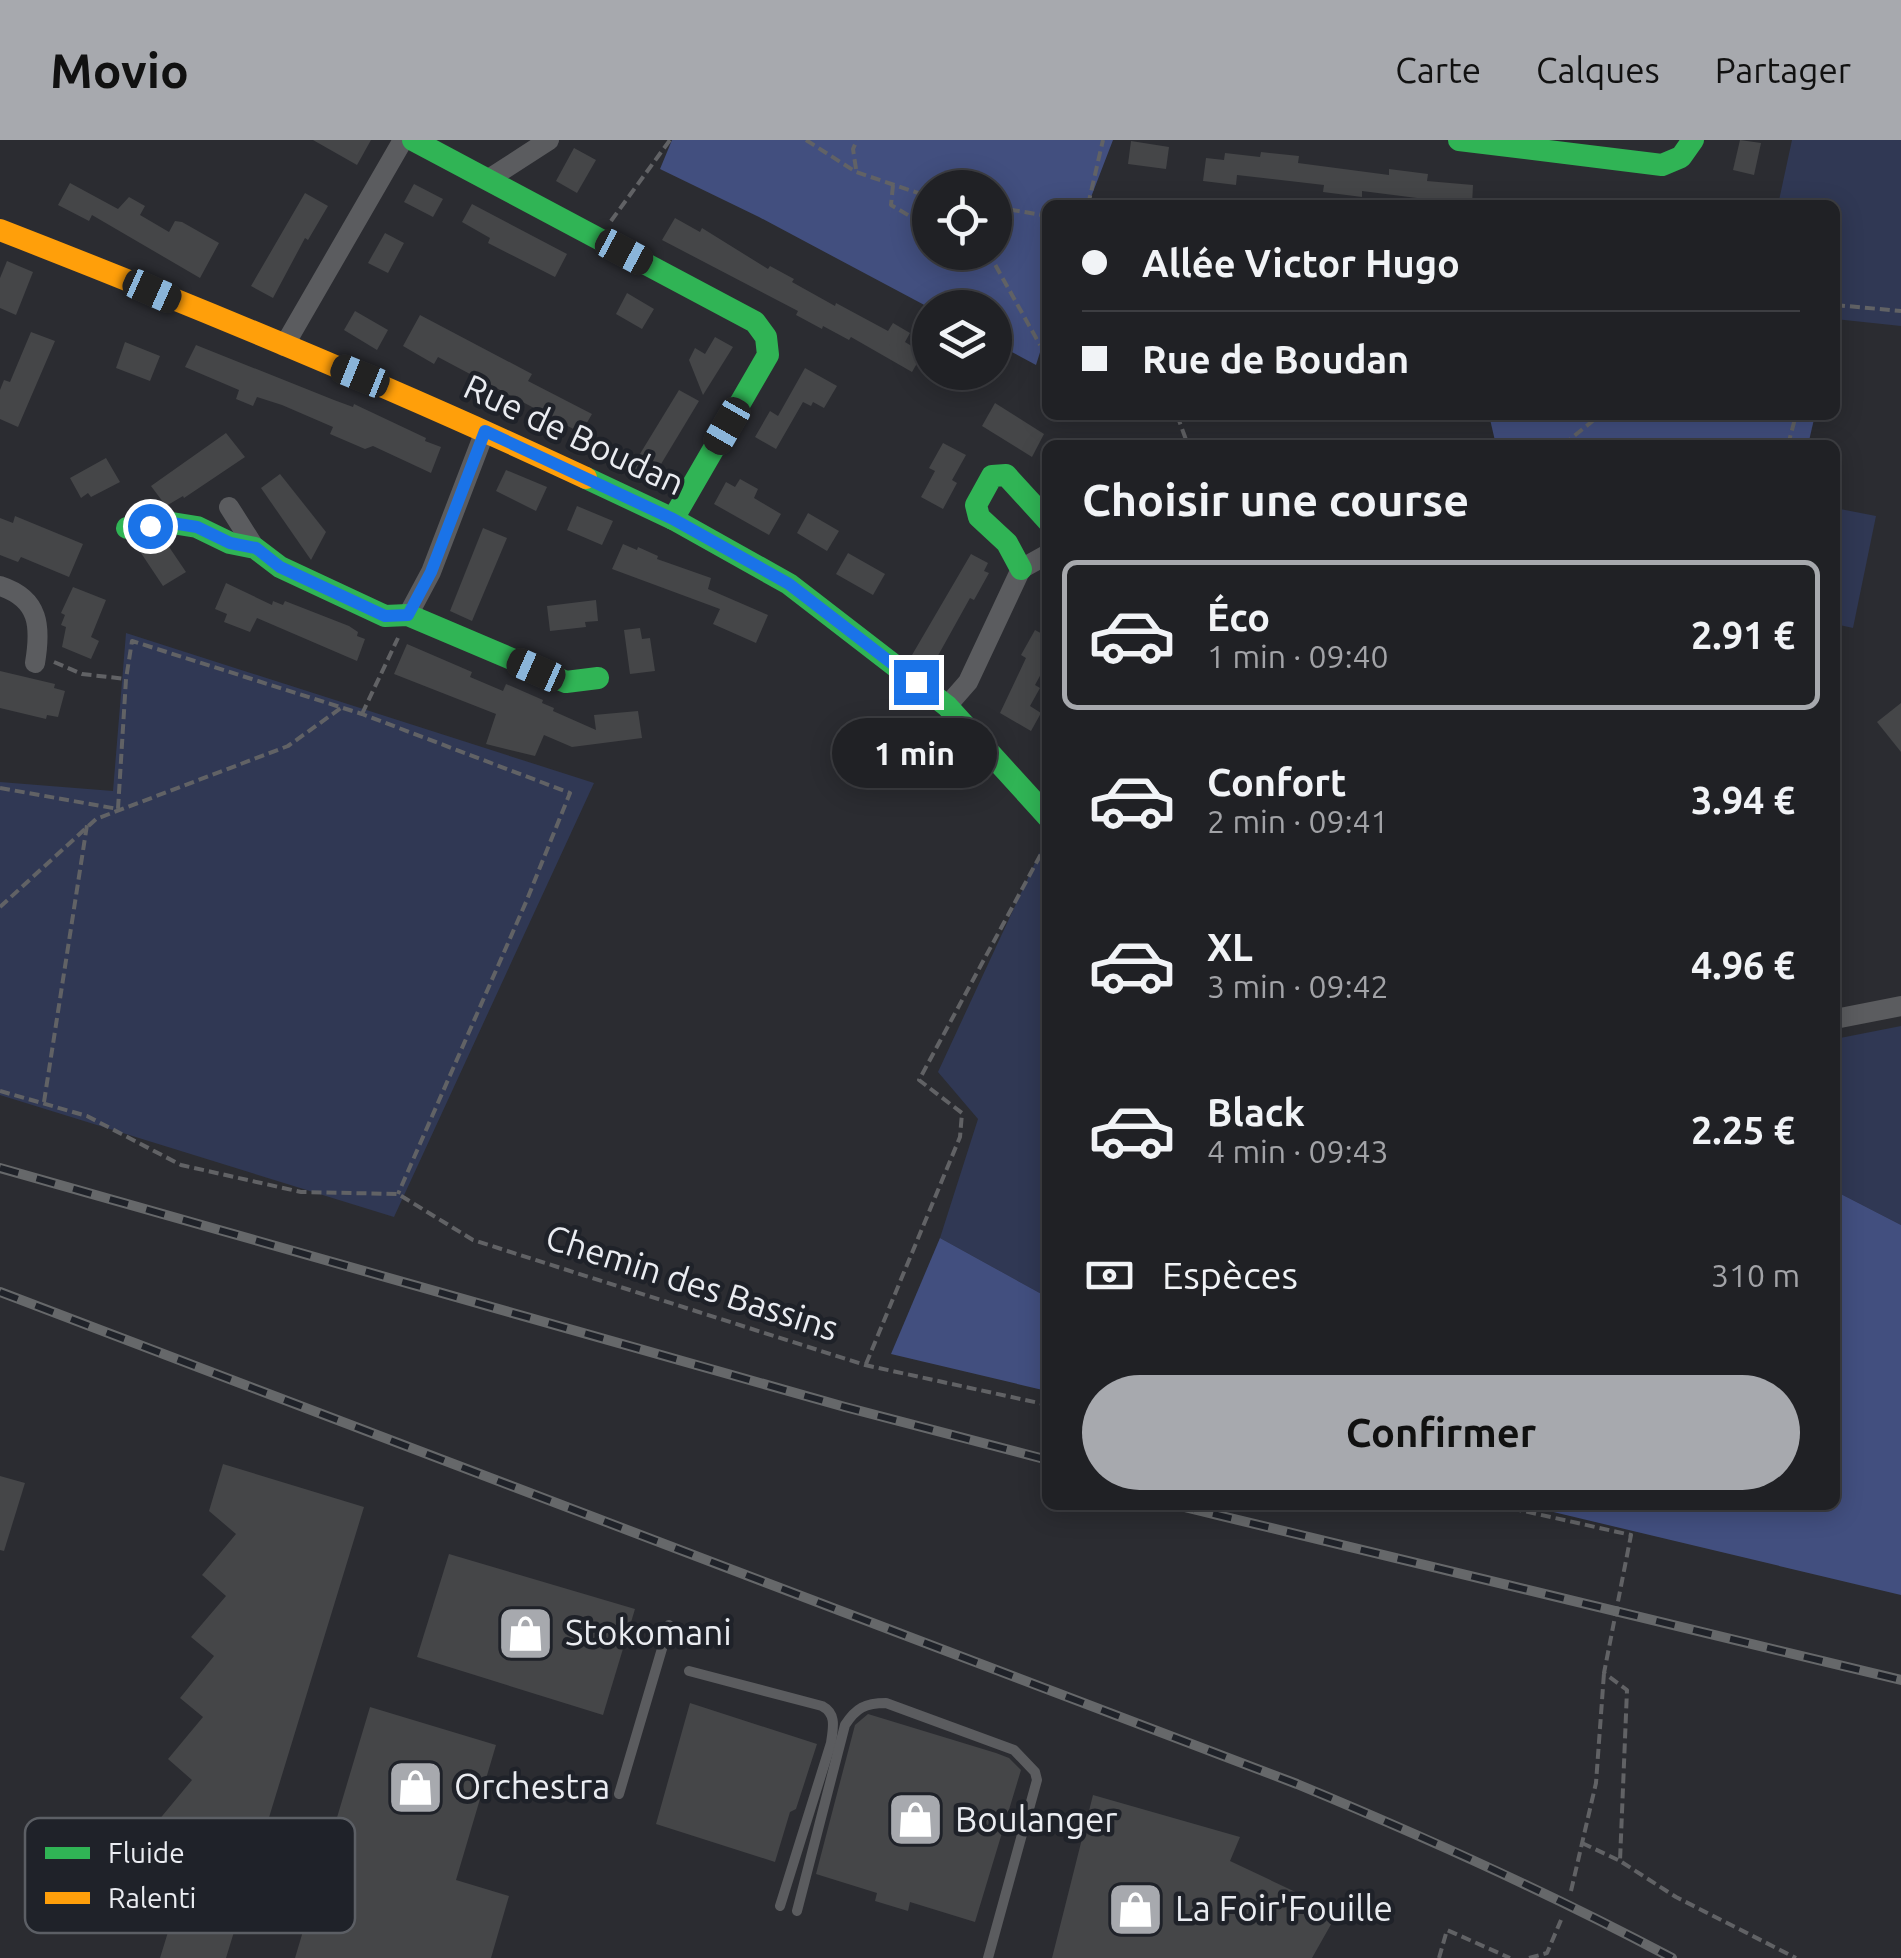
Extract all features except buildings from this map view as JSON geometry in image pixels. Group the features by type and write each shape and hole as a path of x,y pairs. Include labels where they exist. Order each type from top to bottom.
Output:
{"street":[{"path":"284,346 403,140"},
{"path":"413,140 755,322 766,337 768,355 673,519"},
{"path":"489,178 549,140"},
{"path":"1459,140 1662,165 1687,154 1693,140"},
{"name":"Rue de Boudan","path":"0,230 485,431 673,519 789,584 855,632 946,706 1042,810"},
{"path":"408,615 431,572 485,431"},
{"path":"1022,569 1007,543 979,517 976,506 980,494 992,476 1006,475 1042,514"},
{"path":"228,507 256,548 280,567 385,616 408,615 566,682 598,678"},
{"path":"127,528 172,523 197,527 230,543 256,548"},
{"path":"946,706 968,682 1022,569 1042,557"},
{"path":"0,586 13,590 34,610 39,637 35,659"},
{"path":"1840,1017 1901,1006"}],"lane":[{"path":"619,1794 669,1625"},
{"path":"689,1671 829,1710 834,1722 780,1906"},
{"path":"797,1911 845,1726 854,1712 867,1703 886,1702 1014,1750 1035,1772 1037,1780 988,1958"}],"path":[{"path":"597,237 670,140"},
{"path":"806,140 856,172 912,191"},
{"path":"856,172 853,149 857,140"},
{"path":"1089,200 1103,140"},
{"path":"893,185 891,205 912,217"},
{"path":"1012,211 1042,215"},
{"path":"998,270 1040,345"},
{"path":"1840,305 1901,311"},
{"path":"1569,440 1594,420"},
{"path":"362,714 408,615"},
{"path":"0,1090 87,1116 181,1165 301,1192 398,1194 570,793 362,714 132,641 118,809"},
{"path":"35,659 82,674 126,679"},
{"path":"0,906 86,825 118,809 288,746 342,708"},
{"path":"0,788 118,809"},
{"path":"44,1104 86,825"},
{"name":"Chemin des Bassins","path":"398,1194 474,1240 866,1365 960,1137 962,1114 919,1080 1042,852"},
{"path":"866,1365 1042,1404"},
{"path":"1521,1510 1630,1534 1604,1673 1596,1782 1571,1891"},
{"path":"1604,1673 1627,1690 1620,1861"},
{"path":"1582,1843 1620,1861 1676,1897 1796,1958"},
{"path":"1528,1958 1547,1953 1561,1920"},
{"path":"1438,1958 1447,1930 1510,1958"}],"shaded area":[{"path":"672,140 1113,140 1090,200 1042,200 1042,346 1036,365 1012,352 1012,290 912,290 912,298 660,169"},
{"path":"1792,140 1901,140 1901,326 1840,320 1840,200 1779,200"},
{"path":"1490,420 1814,420 1809,440 1495,440"},
{"path":"1840,509 1876,516 1853,628 1840,625"},
{"path":"126,633 594,783 394,1217 0,1095 0,782 113,791"},
{"path":"1042,848 1042,1294 940,1238 978,1119 938,1072"},
{"path":"1901,1026 1901,1225 1840,1194 1840,1038"},
{"path":"1840,1194 1901,1225 1901,1595 1545,1510 1840,1510"},
{"path":"940,1238 1042,1294 1042,1390 891,1354"}],"railway":[{"path":"0,1168 845,1407 1042,1458"},
{"path":"0,1292 1297,1784 1487,1866 1672,1958"},
{"path":"1197,1510 1901,1680"}],"traffic: fast":[{"path":"413,140 755,322 766,337 768,355 673,519"},
{"path":"1459,140 1662,165 1681,157 1693,140"},
{"path":"1021,569 1007,543 979,517 976,505 992,476 1006,475 1042,514"},
{"path":"586,478 673,519 789,584 947,706 1042,810"},
{"path":"127,528 172,523 197,527 230,543 255,548 280,567 385,616 408,615 566,682 598,678"}],"traffic: slow":[{"path":"0,230 295,349 586,478"}],"place":[{"name":"Stokomani","path":"526,1633"},
{"name":"Orchestra","path":"415,1787"},
{"name":"Boulanger","path":"916,1820"},
{"name":"La Foir'Fouille","path":"1136,1909"}],"route":[{"path":"150,526 172,523 197,527 230,543 256,548 280,567 385,616 408,615 431,572 485,431 673,519 789,584 916,682"}]}
